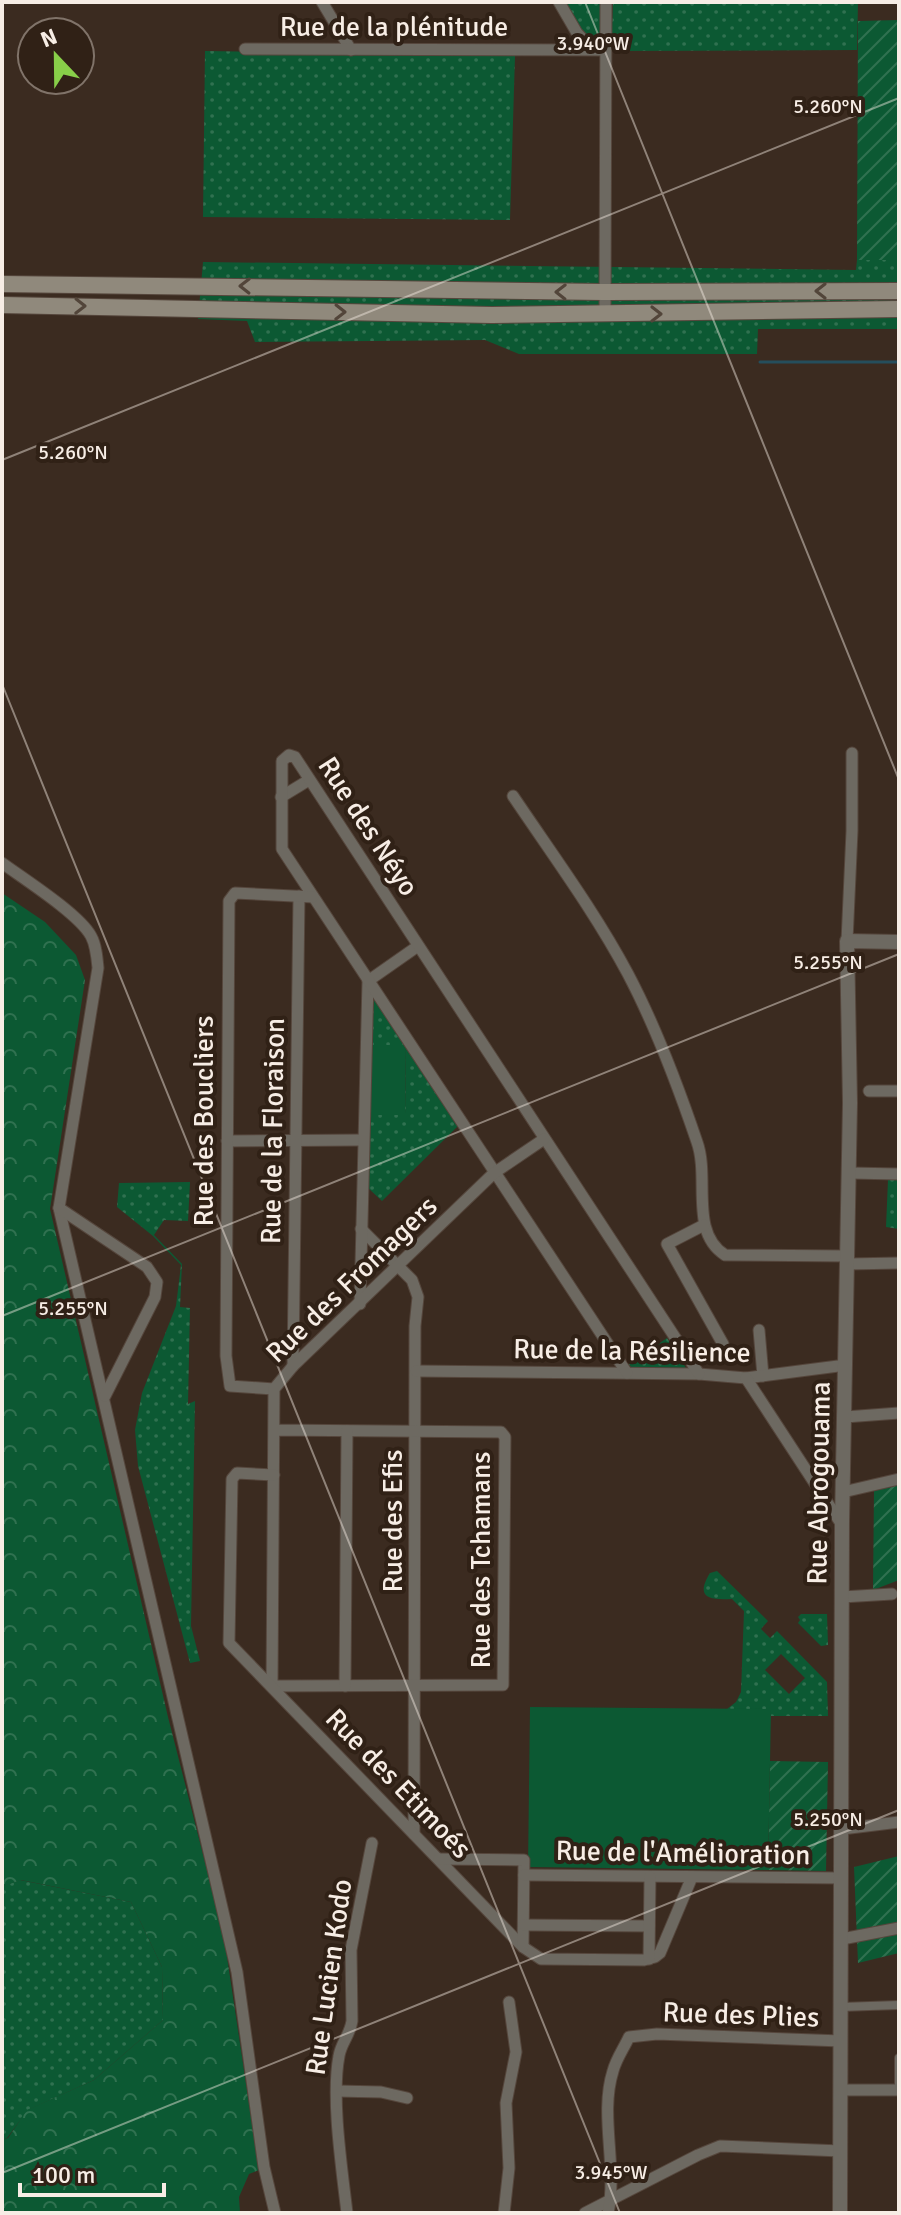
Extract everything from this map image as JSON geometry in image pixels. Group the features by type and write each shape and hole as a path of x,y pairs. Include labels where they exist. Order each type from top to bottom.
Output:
{"main road":[{"path":"2,284 468,291 899,291"},
{"path":"466,314 468,291"},
{"path":"2,305 466,314 899,309"}],"street":[{"path":"322,2 351,50"},
{"path":"559,2 577,33 592,49"},
{"path":"605,314 606,2"},
{"name":"Rue de la plénitude","path":"245,49 605,50"},
{"name":"Rue Abrogouama","path":"840,2213 842,1526 850,1173 847,941 852,753"},
{"name":"Rue des Néyo","path":"627,1373 282,849 282,761 289,755 295,757 699,1374"},
{"path":"281,797 309,780"},
{"path":"513,796 630,977 672,1072 698,1145 702,1164 704,1225 715,1249 725,1255 899,1263"},
{"path":"2,863 78,921 91,936 96,953 98,968 59,1208 237,1972 264,2167 275,2213"},
{"name":"Rue des Boucliers","path":"274,1389 234,1388 228,1381 229,901 235,893 313,897"},
{"name":"Rue de la Floraison","path":"293,1366 299,896"},
{"path":"847,941 899,942"},
{"path":"360,1304 368,981 418,946"},
{"path":"869,1091 899,1091"},
{"name":"Rue des Fromagers","path":"272,1686 274,1389 293,1366 494,1173 544,1139"},
{"path":"227,1141 363,1140"},
{"path":"850,1173 899,1174"},
{"path":"59,1208 147,1267 157,1282 155,1297 105,1396"},
{"path":"704,1225 667,1244 723,1344"},
{"name":"Rue des Efis","path":"361,1229 412,1280 418,1297 415,1326 414,1834"},
{"path":"759,1330 763,1376"},
{"name":"Rue de la Résilience","path":"416,1371 699,1374 746,1378 846,1365"},
{"path":"746,1378 842,1526"},
{"path":"845,1417 899,1413"},
{"name":"Rue des Tchamans","path":"272,1686 503,1685 505,1437 501,1432 274,1430"},
{"path":"345,1686 347,1431"},
{"name":"Rue des Etimoés","path":"274,1475 237,1473 232,1479 228,1636 232,1648 523,1947 541,1959 649,1959"},
{"path":"843,1492 899,1479"},
{"path":"842,1597 892,1594"},
{"path":"842,1829 899,1822"},
{"name":"Rue Lucien Kodo","path":"347,2213 337,2091 338,2057 351,2032 351,1950 372,1843"},
{"path":"439,1859 524,1860 523,1947"},
{"name":"Rue de l'Amélioration","path":"524,1875 841,1878"},
{"path":"650,1877 649,1959 660,1953 692,1877"},
{"path":"524,1925 649,1926"},
{"path":"842,1939 899,1928"},
{"path":"504,2213 509,2168 506,2103 516,2052 509,2002"},
{"path":"841,2007 899,2005"},
{"name":"Rue des Plies","path":"608,2213 611,2200 608,2094 612,2071 629,2037 657,2034 841,2041"},
{"path":"841,2090 899,2090 899,2058"},
{"path":"337,2091 381,2092 407,2098"},
{"path":"585,2213 720,2146 841,2151"}],"green space":[{"path":"563,2 601,2 600,41 582,31"},
{"path":"613,2 858,2 857,50 611,51"},
{"path":"899,20 899,260 857,260 858,21"},
{"path":"205,51 515,56 510,220 203,217"},
{"path":"857,260 899,260 899,329 758,329 757,354 519,354 485,340 255,342 247,321 198,319 203,262 856,270"},
{"path":"2,893 45,922 76,955 85,980 50,1209 168,1717 224,1937 259,2170 249,2174 239,2197 240,2213 2,2213 2,2140 8,2138 27,2110 94,2080 163,2020 162,1967 131,1902 21,1880 2,1889"},
{"path":"370,990 458,1126 382,1201 367,1187 368,1115 405,1115 406,1046 368,1045"},
{"path":"368,1045 406,1045 405,1115 368,1115"},
{"path":"888,1180 899,1180 899,1229 886,1227"},
{"path":"190,1182 188,1221 164,1220 154,1235 182,1264 180,1307 190,1308 188,1404 195,1401 191,1626 200,1661 190,1663 138,1466 135,1430 142,1393 176,1306 181,1265 153,1236 117,1207 119,1183"},
{"path":"667,1338 686,1368 632,1369 629,1364"},
{"path":"899,1485 899,1580 873,1590 874,1491"},
{"path":"717,1571 768,1621 761,1629 770,1638 777,1631 827,1682 828,1716 771,1716 770,1709 727,1709 736,1702 741,1692 744,1611 732,1599 712,1598 704,1593 710,1573","holes":["781,1654 805,1678 789,1694 765,1670"]},
{"path":"801,1614 827,1614 828,1645 821,1646 798,1623"},
{"path":"530,1707 771,1709 768,1870 528,1867"},
{"path":"770,1761 828,1762 826,1871 768,1870"},
{"path":"899,1856 899,1953 858,1963 854,1867"},
{"path":"20,1880 131,1902 162,1967 163,2020 94,2080 28,2110 7,2138 2,2140 2,1889"}],"waterway":[{"path":"760,362 899,362"}]}
